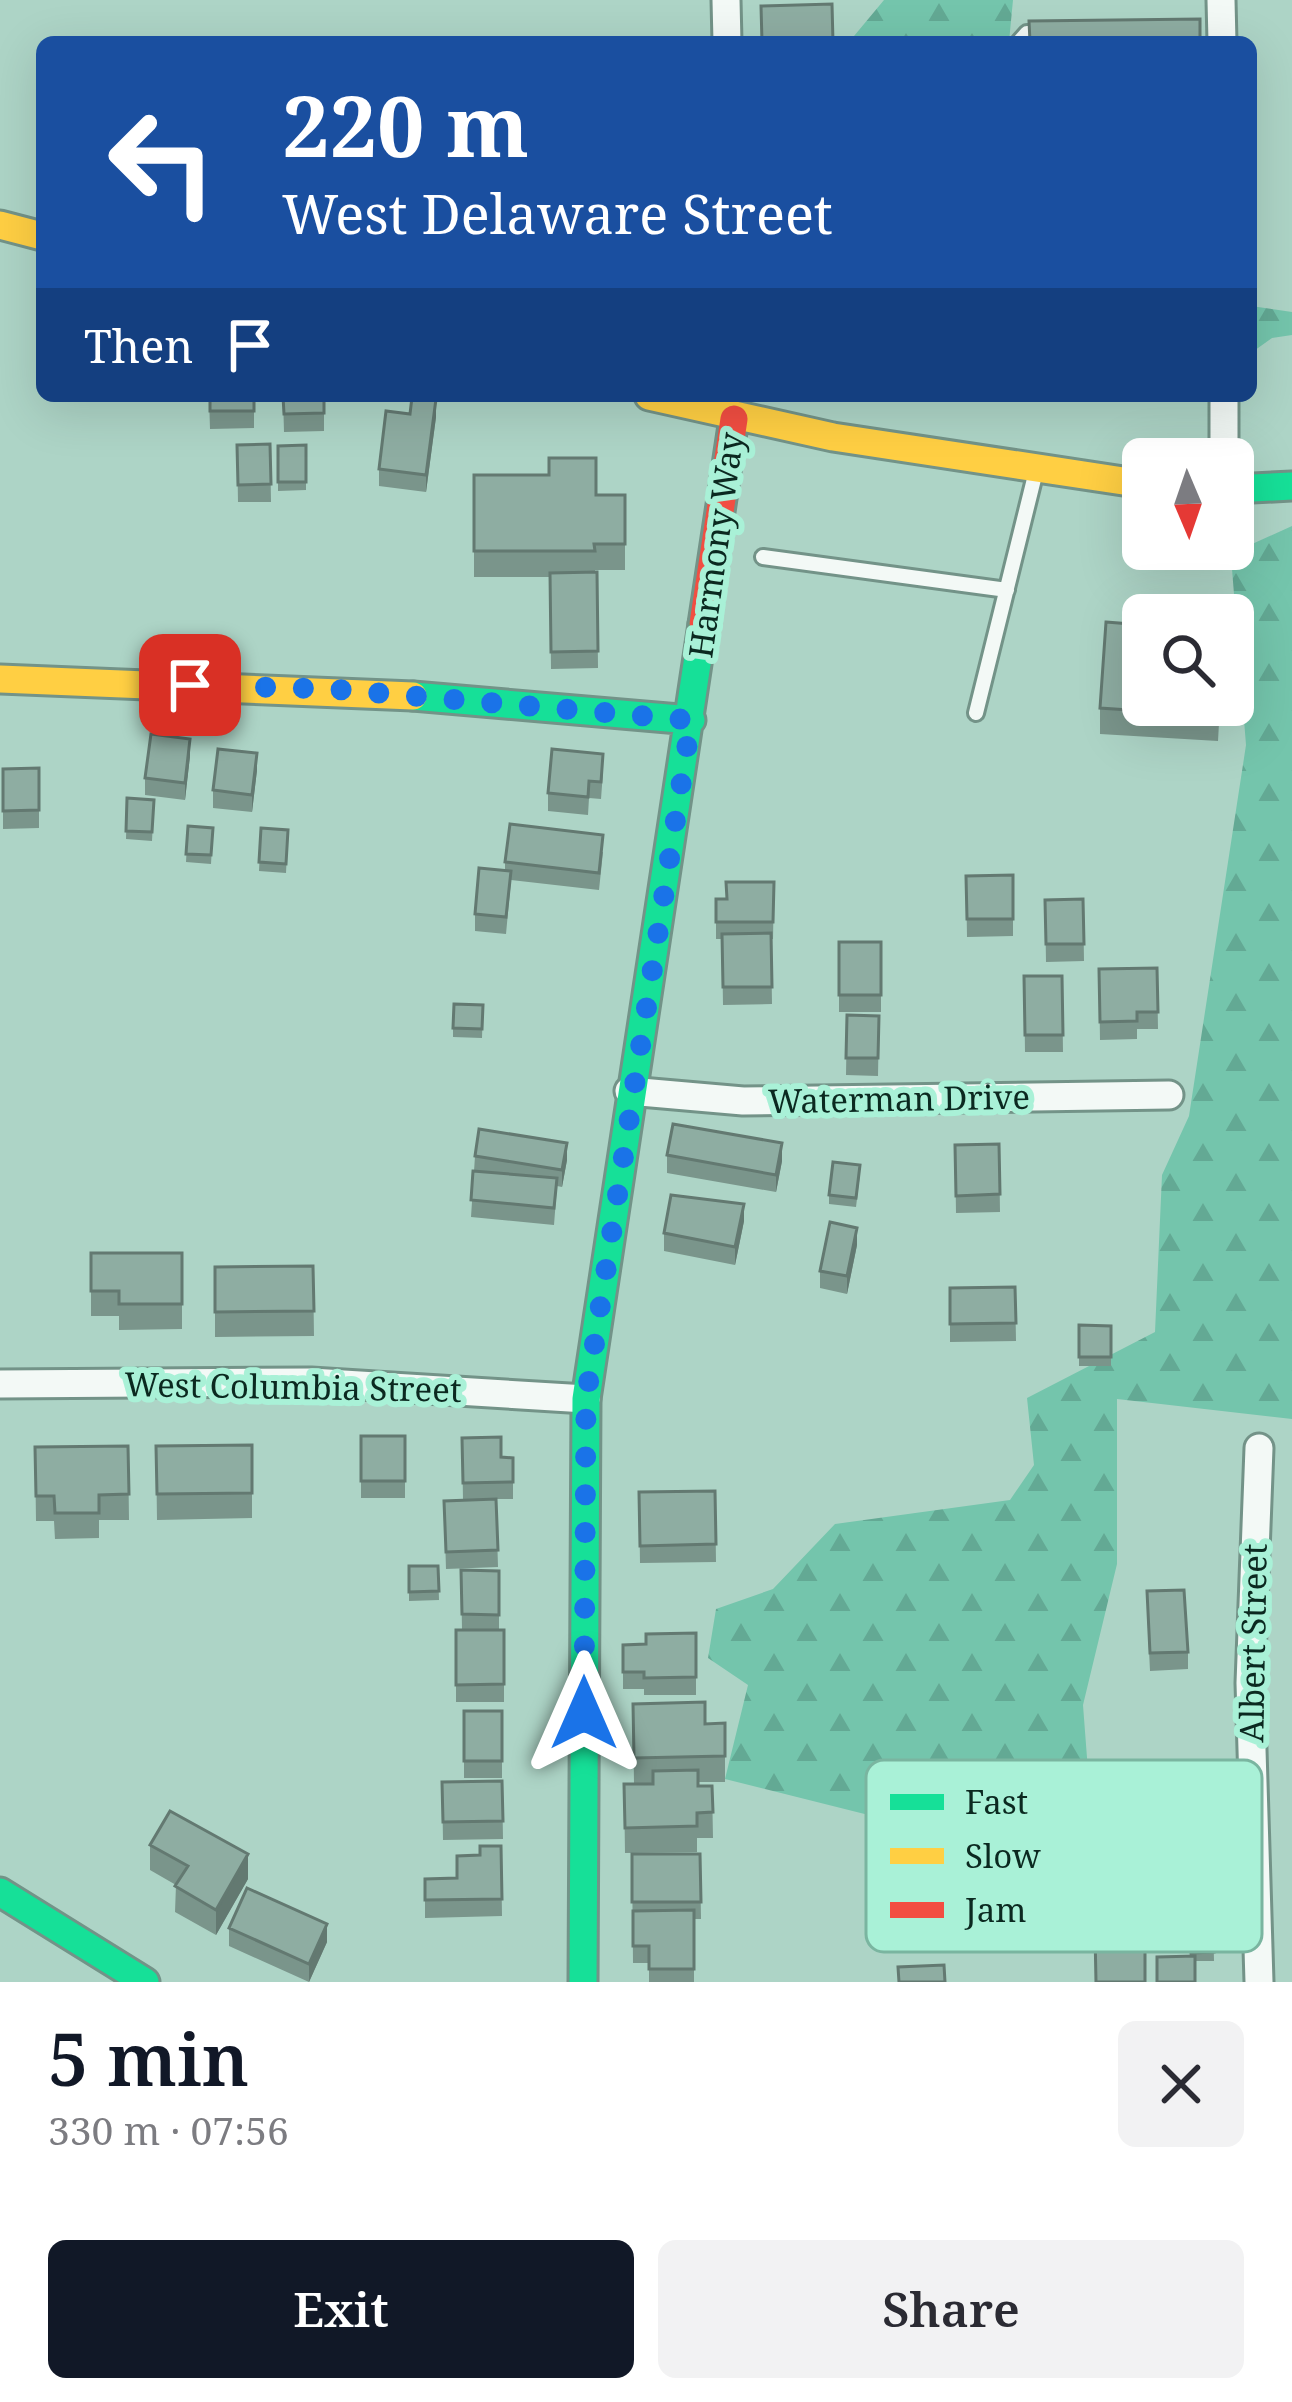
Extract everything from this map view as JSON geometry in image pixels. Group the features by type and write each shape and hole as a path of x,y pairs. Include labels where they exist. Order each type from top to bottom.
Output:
{"street":[{"path":"726,0 728,36"},
{"path":"1214,35 1221,0"},
{"path":"0,225 36,234"},
{"path":"696,402 1036,470 1122,481"},
{"path":"1224,402 1224,438"},
{"name":"Harmony Way","path":"583,1982 586,1399 735,407"},
{"path":"1254,488 1292,486"},
{"path":"0,679 332,689 691,720"},
{"name":"Waterman Drive","path":"629,1091 743,1101 1169,1095"},
{"name":"West Columbia Street","path":"0,1384 311,1382 586,1399"},
{"name":"Albert Street","path":"1252,1760 1250,1683 1258,1448"},
{"path":"0,1892 145,1982"},
{"name":"Albert Street","path":"1258,1952 1259,1982"}],"lane":[{"path":"1024,36 1070,33"},
{"path":"976,713 1036,470"},
{"path":"763,557 1007,590"}],"green space":[{"path":"884,0 1013,0 1010,36 854,36"},
{"path":"1257,307 1292,312 1292,335 1272,338 1257,349"},
{"path":"1292,526 1292,1419 1117,1399 1117,1564 1083,1705 1087,1760 866,1760 866,1814 725,1779 748,1685 708,1658 716,1609 773,1589 835,1524 1010,1500 1034,1465 1027,1398 1155,1332 1162,1175 1189,1116 1246,745 1244,726 1254,726 1254,594 1234,594 1232,570 1254,570 1254,543"}],"building":[{"path":"832,4 833,36 762,36 761,6"},
{"path":"1200,19 1200,36 1030,36 1029,21"},
{"path":"210,402 254,402 254,411 210,411"},
{"path":"283,402 324,402 324,413 284,414"},
{"path":"411,402 436,402 426,475 379,469 386,411 410,414"},
{"path":"270,444 271,484 238,485 237,445"},
{"path":"306,445 306,482 278,482 278,446"},
{"path":"549,458 596,458 596,495 625,495 625,544 594,544 595,551 474,551 474,475 549,475"},
{"path":"597,572 598,651 551,652 550,573"},
{"path":"1106,622 1122,623 1122,709 1100,708"},
{"path":"151,734 190,739 185,783 145,778"},
{"path":"218,749 257,753 252,795 213,790"},
{"path":"552,749 603,754 601,782 589,781 588,797 548,793"},
{"path":"39,768 39,810 3,811 3,769"},
{"path":"127,798 154,800 152,832 126,831"},
{"path":"510,824 603,835 599,873 505,862"},
{"path":"188,826 213,828 211,855 186,854"},
{"path":"261,828 288,830 286,864 259,862"},
{"path":"479,868 511,871 506,917 475,914"},
{"path":"1013,875 1013,919 967,919 966,876"},
{"path":"726,882 774,882 773,922 716,922 716,899 727,899"},
{"path":"1083,899 1084,944 1046,944 1045,900"},
{"path":"771,933 772,987 723,987 722,934"},
{"path":"839,942 881,942 881,995 839,995"},
{"path":"1157,968 1158,1012 1137,1012 1137,1021 1100,1022 1099,969"},
{"path":"1024,976 1062,976 1063,1035 1025,1035"},
{"path":"454,1004 483,1005 482,1029 453,1028"},
{"path":"847,1015 879,1016 878,1058 846,1058"},
{"path":"673,1124 782,1143 776,1175 667,1155"},
{"path":"479,1129 567,1143 562,1170 475,1156"},
{"path":"999,1144 1000,1194 956,1196 955,1145"},
{"path":"833,1162 860,1165 856,1198 829,1195"},
{"path":"473,1171 557,1178 554,1208 471,1200"},
{"path":"671,1195 744,1204 735,1247 664,1233"},
{"path":"830,1222 857,1228 847,1276 820,1271"},
{"path":"91,1253 182,1253 182,1304 119,1304 119,1291 91,1291"},
{"path":"313,1266 314,1311 215,1312 215,1267"},
{"path":"1015,1287 1016,1323 950,1324 950,1288"},
{"path":"1079,1325 1111,1326 1111,1357 1079,1357"},
{"path":"361,1436 405,1436 405,1481 361,1481"},
{"path":"501,1437 501,1457 513,1458 513,1482 463,1483 462,1438"},
{"path":"252,1445 252,1493 157,1494 156,1446"},
{"path":"128,1446 129,1494 99,1495 99,1513 55,1513 54,1496 36,1496 35,1447"},
{"path":"715,1491 716,1544 640,1546 639,1492"},
{"path":"496,1499 498,1550 446,1552 444,1501"},
{"path":"409,1566 438,1566 439,1591 409,1592"},
{"path":"461,1570 499,1571 499,1615 462,1614"},
{"path":"1184,1590 1188,1652 1150,1653 1147,1591"},
{"path":"456,1630 504,1630 504,1684 456,1685"},
{"path":"696,1633 696,1677 644,1678 644,1672 623,1672 623,1645 646,1644 646,1634"},
{"path":"705,1702 705,1724 725,1723 725,1756 634,1758 633,1704"},
{"path":"464,1711 502,1711 502,1761 464,1761"},
{"path":"698,1770 698,1786 712,1786 713,1812 697,1813 697,1826 625,1828 624,1784 653,1784 653,1771"},
{"path":"502,1781 503,1821 443,1822 442,1782"},
{"path":"170,1811 248,1854 216,1910 175,1886 188,1866 150,1845"},
{"path":"480,1846 501,1846 502,1899 425,1900 425,1879 457,1878 457,1856 480,1855"},
{"path":"632,1854 700,1854 701,1902 632,1902"},
{"path":"247,1888 327,1924 309,1964 229,1928"},
{"path":"694,1910 694,1969 649,1969 649,1946 633,1946 633,1911"},
{"path":"1095,1952 1145,1952 1145,1982 1096,1982"},
{"path":"1195,1956 1195,1982 1157,1982 1157,1957"},
{"path":"944,1965 945,1982 899,1982 898,1967"}],"traffic: fast":[{"path":"1254,488 1292,486"},
{"path":"583,1982 586,1399 703,624"},
{"path":"413,696 691,720"},
{"path":"0,1892 145,1982"}],"traffic: slow":[{"path":"0,225 36,234"},
{"path":"676,402 833,437 1122,481"},
{"path":"0,679 413,696"}],"traffic: jam":[{"path":"703,624 734,419"}],"route":[{"path":"190,685 332,689 691,720 629,1091 586,1399 584,1713"}]}
